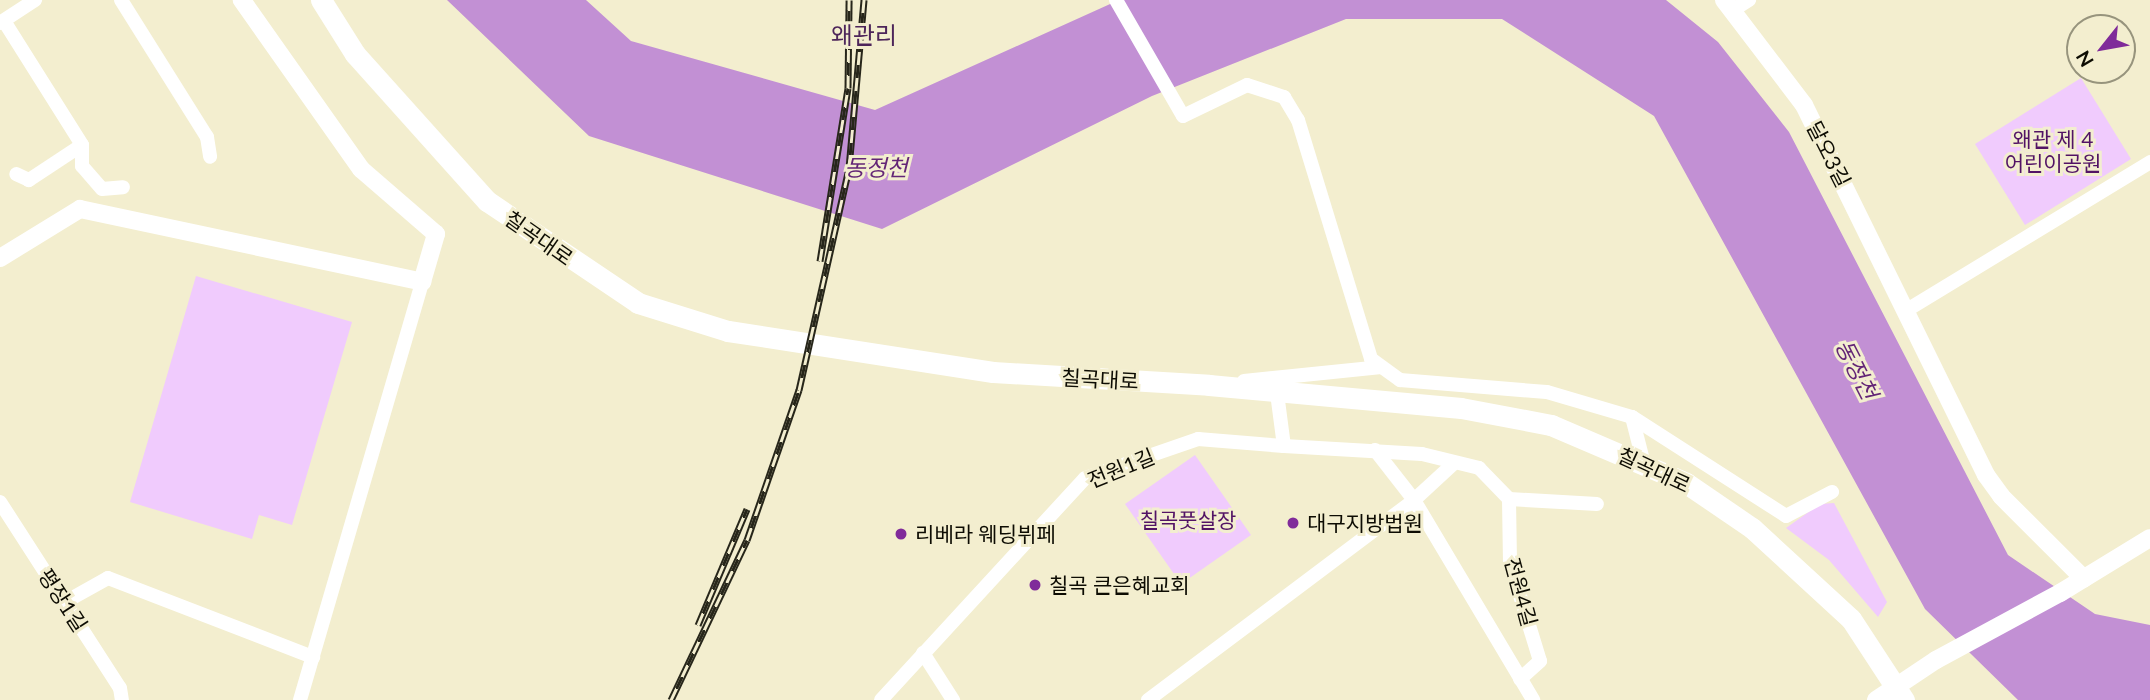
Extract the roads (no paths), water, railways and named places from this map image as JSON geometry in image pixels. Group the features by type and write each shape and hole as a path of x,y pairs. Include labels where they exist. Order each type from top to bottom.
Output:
{"main road":[{"name":"칠곡대로","path":"321,0 355,54 487,201 638,303 728,331 993,372 1209,385 1512,415 1551,425 1686,483 1752,528 1807,575 1871,644 1900,694"}],"street":[{"path":"35,0 2,22 82,145 82,166 102,189 123,187"},
{"path":"121,0 207,137 210,157"},
{"path":"242,0 361,169 436,234 300,700"},
{"name":"달오3길","path":"1749,0 1728,5 1804,105 1986,475 2000,496 2084,579"},
{"path":"1117,1 1183,116 1247,85 1284,97 1298,120 1371,359 1399,380 1547,392 1632,417 1786,516 1832,492"},
{"path":"16,174 29,180 82,145"},
{"path":"1907,310 2149,162"},
{"path":"0,258 80,209 422,282"},
{"path":"1209,385 1381,367"},
{"path":"1277,393 1284,446"},
{"path":"1632,417 1644,464"},
{"name":"전원1길","path":"881,700 1085,478 1198,439 1422,454 1453,464 1479,468 1508,499"},
{"name":"전원4길","path":"1375,450 1414,500 1533,700"},
{"path":"1147,700 1414,500 1453,464"},
{"path":"1508,499 1597,504"},
{"name":"전원4길","path":"1508,499 1510,563 1540,661 1520,679"},
{"name":"평장1길","path":"0,502 123,696"},
{"path":"1876,700 1900,694 1936,660 2060,593 2150,538"},
{"path":"65,601 108,578 313,657"},
{"path":"923,653 953,700"}],"water":[{"name":"동정천","path":"447,0 586,0 631,41 875,110 1119,0 1666,0 1718,42 1789,132 2008,555 2095,614 2150,625 2150,700 2018,700 1925,609 1654,116 1502,19 1346,19 1152,96 882,229 589,136"}],"railway":[{"path":"820,261 848,88 849,0"},
{"path":"671,700 747,540 799,390 849,168 864,0"},
{"path":"698,625 747,509"}],"place":[{"name":"대구지방법원","path":"1293,523"},
{"name":"리베라 웨딩뷔페","path":"901,534"},
{"name":"칠곡 큰은혜교회","path":"1035,585"}],"district":[{"name":"왜관리","path":"864,35"}],"park label":[{"name":"왜관 제 4 어린이공원","path":"2053,151"},
{"name":"칠곡풋살장","path":"1188,520"}]}
